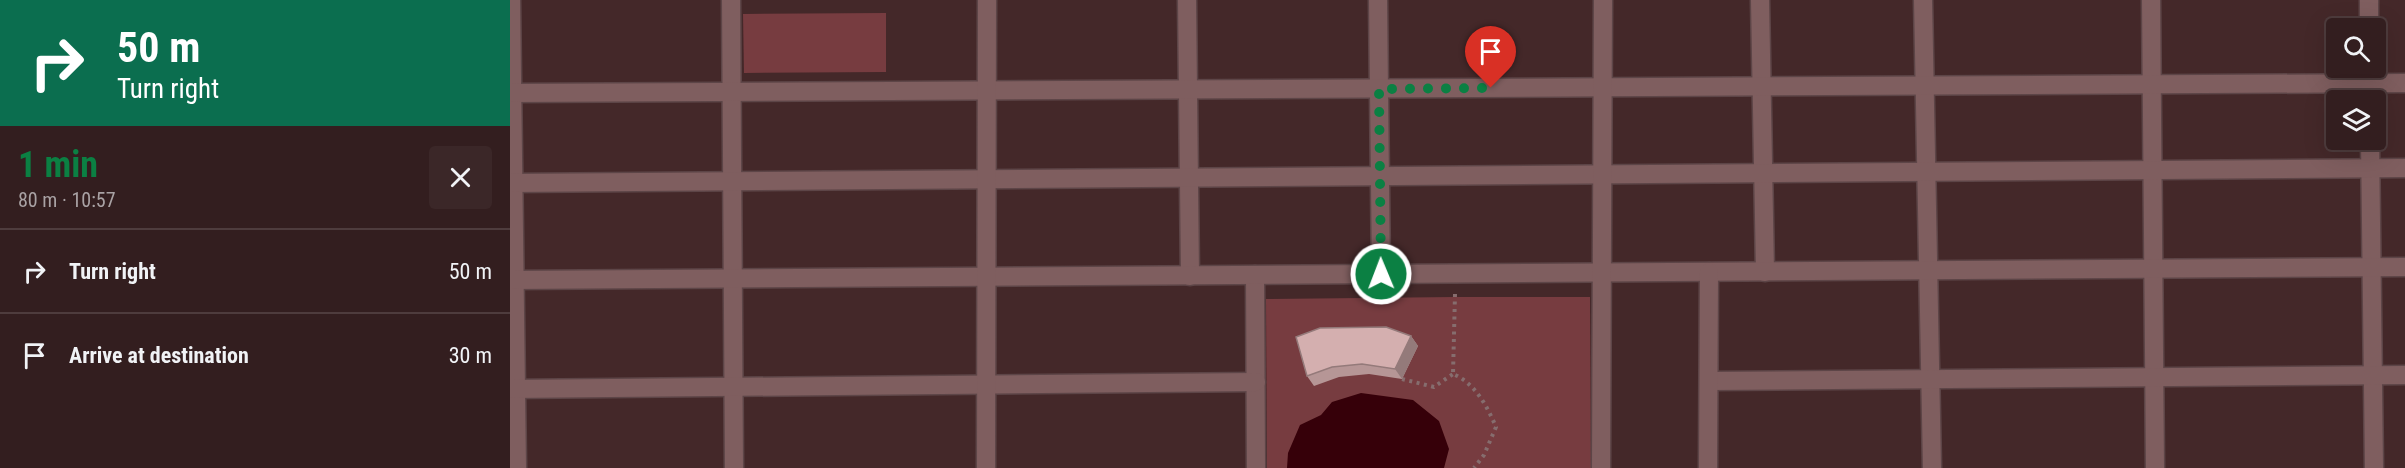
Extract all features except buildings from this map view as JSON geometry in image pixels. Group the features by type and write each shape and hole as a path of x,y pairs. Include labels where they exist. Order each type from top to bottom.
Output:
{"street":[{"path":"511,0 513,389 517,468"},
{"path":"731,0 734,468"},
{"path":"986,468 987,0"},
{"path":"1186,0 1190,276"},
{"path":"1378,0 1381,274"},
{"path":"1601,468 1603,0"},
{"path":"1760,0 1765,272"},
{"path":"1923,0 1932,468"},
{"path":"2151,0 2155,468"},
{"path":"2369,0 2369,18"},
{"path":"511,93 2405,83"},
{"path":"2370,150 2374,468"},
{"path":"512,183 2405,168"},
{"path":"512,280 2405,267"},
{"path":"1708,468 1709,272"},
{"path":"1255,275 1256,468"},
{"path":"1709,381 2405,375"},
{"path":"513,389 1256,381"}],"path":[{"path":"1453,374 1456,273"},
{"path":"1402,379 1434,387 1453,374"},
{"path":"1453,374 1465,379 1487,406 1496,427 1484,455 1474,468"}],"shaded area":[{"path":"886,13 886,72 744,73 743,14"},
{"path":"1590,297 1591,468 1267,468 1266,299"},
{"path":"1361,393 1413,400 1439,421 1449,449 1444,468 1287,468 1288,453 1300,425 1321,415 1332,402"}],"route":[{"path":"1381,274 1379,89 1491,88"}]}
